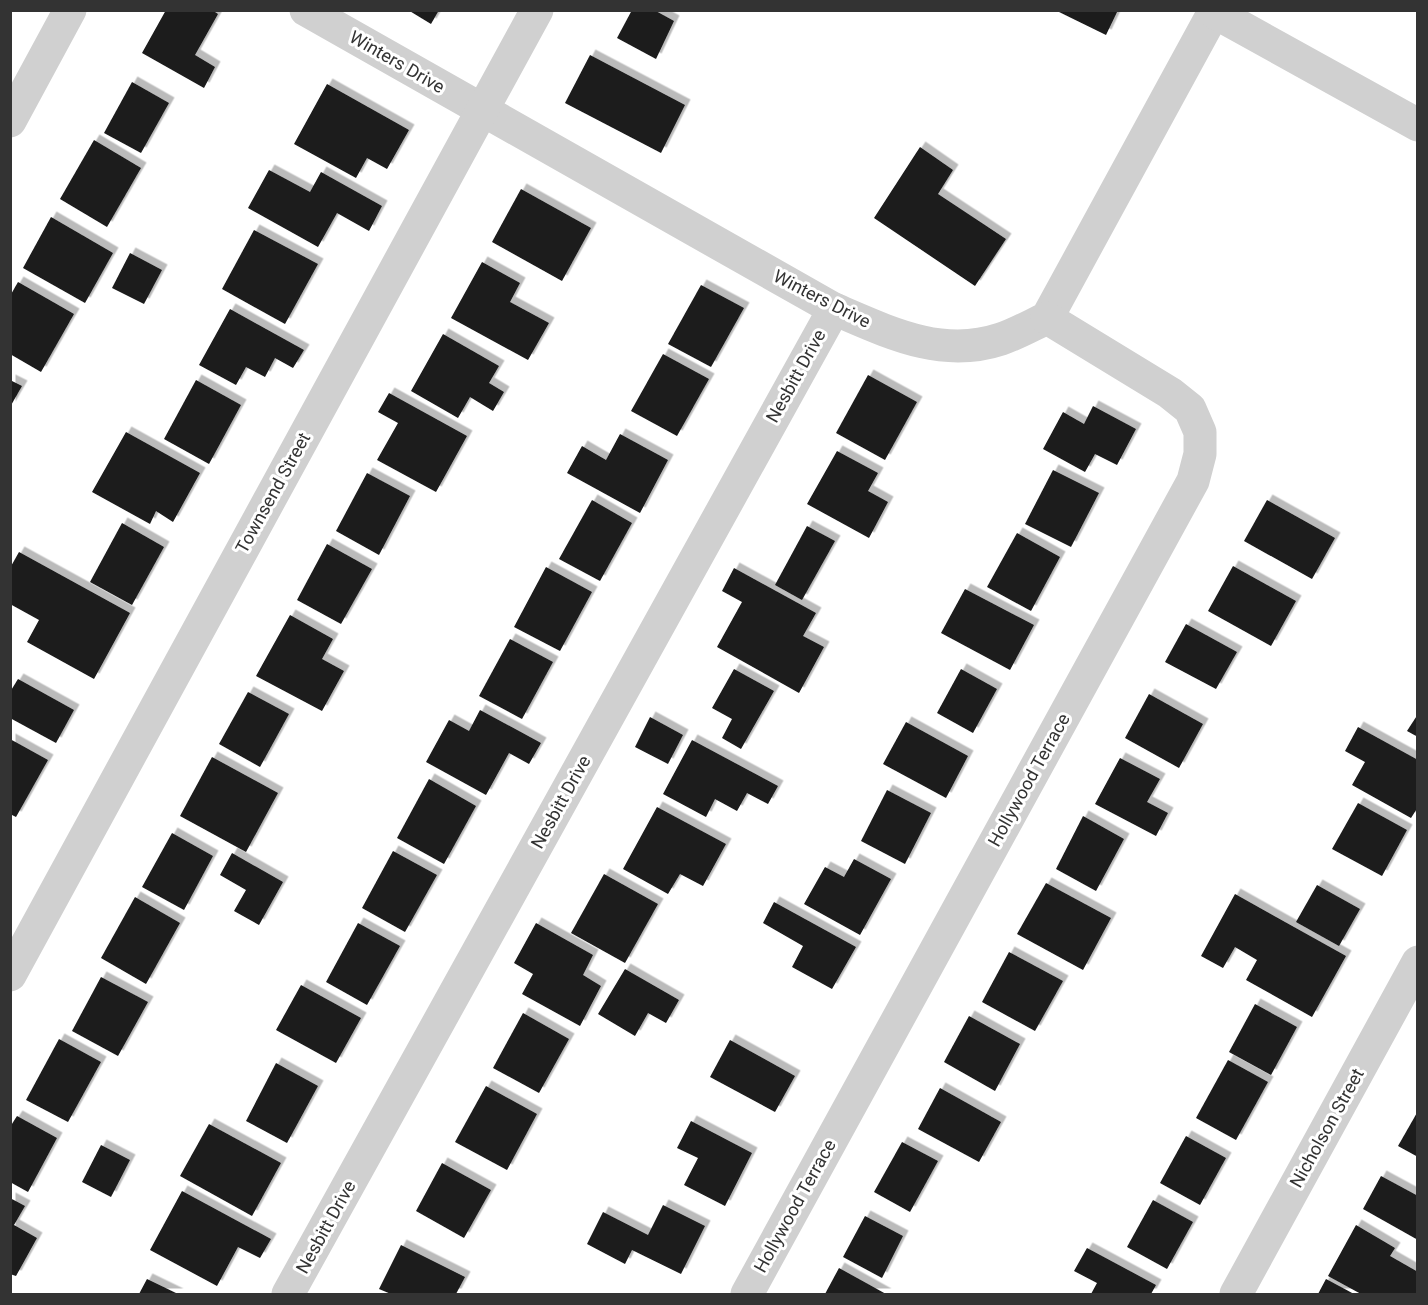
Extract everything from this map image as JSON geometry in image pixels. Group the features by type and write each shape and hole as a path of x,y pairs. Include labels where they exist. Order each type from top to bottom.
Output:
{"street":[{"path":"10,121 70,10"},
{"name":"Winters Drive","path":"306,10 834,309 904,339 956,348 1001,339 1047,318"},
{"name":"Townsend Street","path":"10,975 537,10"},
{"path":"1047,318 1214,11 1418,125"},
{"name":"Nesbitt Drive","path":"288,1294 834,309"},
{"name":"Hollywood Terrace","path":"747,1294 1192,481 1200,454 1200,432 1190,409 1170,393 1047,318"},
{"name":"Nicholson Street","path":"1236,1294 1418,962"}],"building":[{"path":"166,10 212,10 218,14 195,55 215,67 204,88 142,53"},
{"path":"408,10 439,10 431,24"},
{"path":"632,10 654,10 674,21 656,59 617,38"},
{"path":"1055,10 1118,10 1106,35"},
{"path":"590,55 685,105 661,153 565,103"},
{"path":"132,82 169,103 141,153 104,133"},
{"path":"327,84 409,130 387,169 367,158 356,178 294,144"},
{"path":"94,140 141,168 107,227 60,199"},
{"path":"920,147 953,170 938,194 1006,239 975,286 874,218"},
{"path":"269,170 310,192 321,172 382,206 369,231 337,213 318,247 248,208"},
{"path":"521,189 591,228 562,281 492,242"},
{"path":"51,217 113,253 85,303 23,268"},
{"path":"254,230 318,264 285,324 222,289"},
{"path":"130,253 162,270 144,304 112,288"},
{"path":"482,262 520,283 510,302 549,323 528,360 451,318"},
{"path":"18,282 74,314 41,372 10,354 10,296"},
{"path":"701,285 744,308 711,367 668,344"},
{"path":"230,309 304,350 293,368 275,358 265,377 246,367 236,385 199,365"},
{"path":"443,334 499,366 489,383 504,392 493,411 470,397 458,418 411,391"},
{"path":"663,354 709,379 677,436 631,411"},
{"path":"868,375 917,402 885,460 836,433"},
{"path":"10,380 22,386 10,407"},
{"path":"196,380 241,405 209,464 164,439"},
{"path":"389,393 467,436 436,492 377,460 398,423 378,412"},
{"path":"1093,406 1136,429 1117,465 1095,454 1085,472 1043,449 1063,412 1084,424"},
{"path":"126,432 200,473 173,522 156,511 150,524 92,492"},
{"path":"620,434 668,460 640,513 567,473 582,446 606,460"},
{"path":"837,451 878,473 868,491 888,502 869,538 807,504"},
{"path":"1053,470 1099,493 1071,547 1025,524"},
{"path":"367,473 410,496 379,555 336,531"},
{"path":"592,500 632,523 600,581 559,559"},
{"path":"1267,500 1335,538 1312,579 1244,541"},
{"path":"122,523 164,547 132,605 90,582"},
{"path":"807,526 835,541 802,600 775,585"},
{"path":"1017,533 1060,557 1031,611 987,587"},
{"path":"327,544 372,569 341,624 297,600"},
{"path":"19,552 130,613 94,679 27,642 39,620 10,604 10,568"},
{"path":"1233,566 1296,601 1271,646 1208,611"},
{"path":"546,567 592,592 560,651 514,627"},
{"path":"734,568 816,613 803,636 824,647 799,693 717,647 742,602 722,591"},
{"path":"965,589 1034,625 1010,670 941,633"},
{"path":"290,615 333,639 322,659 344,671 322,711 256,676"},
{"path":"1186,624 1237,652 1216,689 1165,662"},
{"path":"510,639 553,662 522,719 479,696"},
{"path":"734,669 774,691 741,749 722,738 732,719 712,708"},
{"path":"961,669 997,689 973,733 937,713"},
{"path":"18,679 74,710 56,743 10,718 10,692"},
{"path":"248,692 289,714 260,767 219,744"},
{"path":"1149,694 1203,724 1179,768 1125,738"},
{"path":"480,710 541,743 529,764 509,753 486,795 426,762 449,720 469,731"},
{"path":"1418,714 1418,737 1407,731"},
{"path":"650,717 683,735 668,764 635,747"},
{"path":"906,722 968,756 946,798 883,764"},
{"path":"1358,727 1418,760 1418,807 1411,818 1352,785 1365,762 1345,751"},
{"path":"10,739 48,760 16,817 10,814"},
{"path":"692,740 778,786 768,804 747,793 737,811 715,799 706,817 663,794"},
{"path":"212,757 278,793 246,852 180,816"},
{"path":"1120,758 1160,779 1147,802 1168,813 1156,836 1095,804"},
{"path":"429,779 476,806 444,864 397,838"},
{"path":"887,790 931,813 905,864 861,841"},
{"path":"1358,803 1407,830 1382,876 1332,849"},
{"path":"657,807 726,844 703,886 680,874 668,894 623,869"},
{"path":"1083,816 1124,839 1096,891 1056,869"},
{"path":"172,833 213,856 184,910 142,887"},
{"path":"393,851 437,875 405,932 362,908"},
{"path":"232,853 283,882 259,925 234,911 246,890 220,875"},
{"path":"854,859 891,879 860,935 804,904 825,867 844,877"},
{"path":"604,874 658,904 625,963 571,933"},
{"path":"1046,883 1111,918 1083,970 1017,934"},
{"path":"1317,885 1360,909 1339,946 1296,922"},
{"path":"1235,894 1346,956 1312,1017 1246,980 1257,960 1235,947 1223,968 1201,956"},
{"path":"135,897 180,923 146,984 101,958"},
{"path":"774,902 856,947 832,989 792,967 803,946 763,923"},
{"path":"358,923 400,946 367,1005 326,982"},
{"path":"536,923 593,955 583,975 601,986 580,1026 522,994 533,974 514,963"},
{"path":"1009,952 1063,981 1035,1031 982,1002"},
{"path":"625,969 679,1000 666,1023 648,1013 635,1036 598,1014"},
{"path":"101,977 148,1002 118,1056 72,1031"},
{"path":"301,985 361,1018 336,1063 276,1030"},
{"path":"1255,1004 1297,1027 1271,1075 1229,1052"},
{"path":"523,1013 569,1039 539,1093 493,1068"},
{"path":"969,1016 1020,1044 995,1091 944,1062"},
{"path":"59,1039 101,1062 68,1122 26,1100"},
{"path":"730,1040 795,1076 775,1112 710,1077"},
{"path":"1228,1060 1268,1082 1236,1140 1196,1118"},
{"path":"276,1063 318,1086 287,1143 246,1121"},
{"path":"486,1086 537,1114 507,1170 455,1142"},
{"path":"940,1088 1001,1122 979,1162 918,1129"},
{"path":"1418,1111 1418,1157 1398,1146"},
{"path":"17,1116 57,1138 28,1192 10,1182 10,1127"},
{"path":"691,1121 752,1153 725,1206 684,1185 698,1158 677,1148"},
{"path":"209,1124 281,1163 252,1216 180,1176"},
{"path":"1186,1136 1226,1158 1200,1205 1160,1183"},
{"path":"902,1142 938,1161 910,1212 874,1192"},
{"path":"101,1145 130,1160 111,1197 82,1182"},
{"path":"442,1163 491,1190 464,1238 416,1211"},
{"path":"1381,1176 1418,1196 1418,1240 1363,1209"},
{"path":"182,1191 271,1239 260,1258 238,1247 217,1286 150,1250"},
{"path":"10,1198 25,1206 14,1225 37,1238 16,1276 10,1274"},
{"path":"1153,1200 1193,1222 1167,1269 1127,1247"},
{"path":"663,1205 705,1226 681,1274 632,1250 625,1264 587,1244 603,1212 648,1235"},
{"path":"865,1216 903,1236 882,1278 843,1257"},
{"path":"1356,1225 1395,1248 1390,1256 1418,1272 1416,1294 1361,1294 1328,1276"},
{"path":"401,1245 465,1277 456,1294 391,1294 379,1289"},
{"path":"1087,1248 1156,1285 1151,1294 1091,1294 1097,1283 1074,1271"},
{"path":"839,1268 886,1294 825,1294"},
{"path":"147,1279 178,1294 139,1294"},
{"path":"1326,1279 1354,1294 1318,1294"}]}
